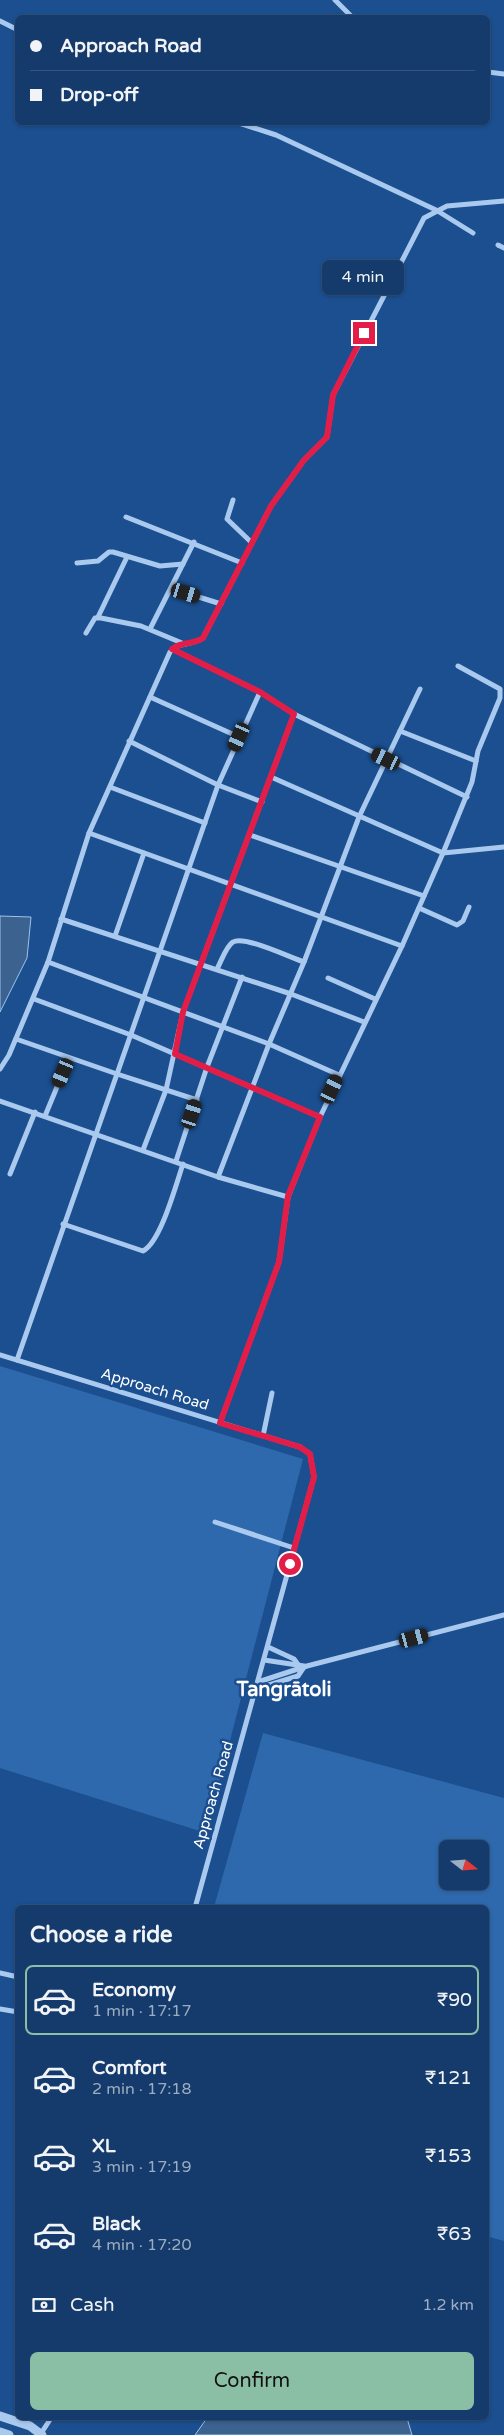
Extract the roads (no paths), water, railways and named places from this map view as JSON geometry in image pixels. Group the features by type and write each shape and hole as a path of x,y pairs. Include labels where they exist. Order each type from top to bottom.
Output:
{"street":[{"path":"335,0 351,15"},
{"path":"0,21 15,28"},
{"path":"490,72 504,74"},
{"path":"245,125 276,135 436,210 473,233"},
{"path":"0,1069 34,999 90,833 129,741 172,649 182,643 195,642 203,638 271,506 304,460 327,437 333,395 424,218 436,210 459,204 504,202"},
{"path":"498,245 504,248"},
{"path":"234,500 227,519 252,543"},
{"path":"126,517 242,562"},
{"path":"150,629 194,542"},
{"path":"77,562 98,561 109,552 160,566 183,564"},
{"path":"86,633 92,621 98,618 127,557"},
{"path":"186,593 221,604"},
{"path":"98,618 150,629 182,643"},
{"path":"172,649 260,692 294,714 467,797"},
{"path":"220,1423 279,1262 288,1196 339,1075 402,946 443,854 467,797 478,750 500,698 500,690 458,666"},
{"path":"218,1177 252,1087 304,962 359,817 420,690"},
{"path":"17,1360 218,785 260,692"},
{"path":"150,697 239,737"},
{"path":"143,1150 166,1090 183,1012 294,714"},
{"path":"400,731 476,761"},
{"path":"129,741 218,785 262,802"},
{"path":"271,777 443,854 504,847"},
{"path":"110,787 205,822"},
{"path":"90,833 320,918 402,946"},
{"path":"250,835 424,896"},
{"path":"115,936 144,853"},
{"path":"419,908 457,925 463,921 469,907"},
{"path":"61,919 242,977 364,1022"},
{"path":"217,969 230,944 238,940 264,947 304,962"},
{"path":"48,962 270,1044 339,1075"},
{"path":"176,1162 207,1068 242,977"},
{"path":"328,978 375,999"},
{"path":"34,999 131,1035 320,1117"},
{"path":"16,1038 69,1058 197,1100"},
{"path":"45,1116 69,1058"},
{"path":"0,1101 218,1177 288,1196"},
{"path":"10,1174 35,1112"},
{"path":"63,1224 143,1251 148,1249 156,1236 183,1164"},
{"name":"Approach Road","path":"0,1355 300,1447 310,1454 314,1477 196,1905"},
{"path":"264,1436 272,1393"},
{"path":"215,1522 294,1548"},
{"path":"258,1682 304,1666 504,1615"},
{"path":"268,1647 294,1659 304,1666"},
{"path":"264,1660 304,1666"},
{"path":"256,1689 298,1676 304,1666"},
{"path":"0,1973 15,1976"},
{"path":"0,2008 15,2011"},
{"path":"0,2416 30,2426 41,2435 50,2420"},
{"path":"0,2432 9,2435"}],"district":[{"name":"Tangrātoli","path":"284,1690"}]}
